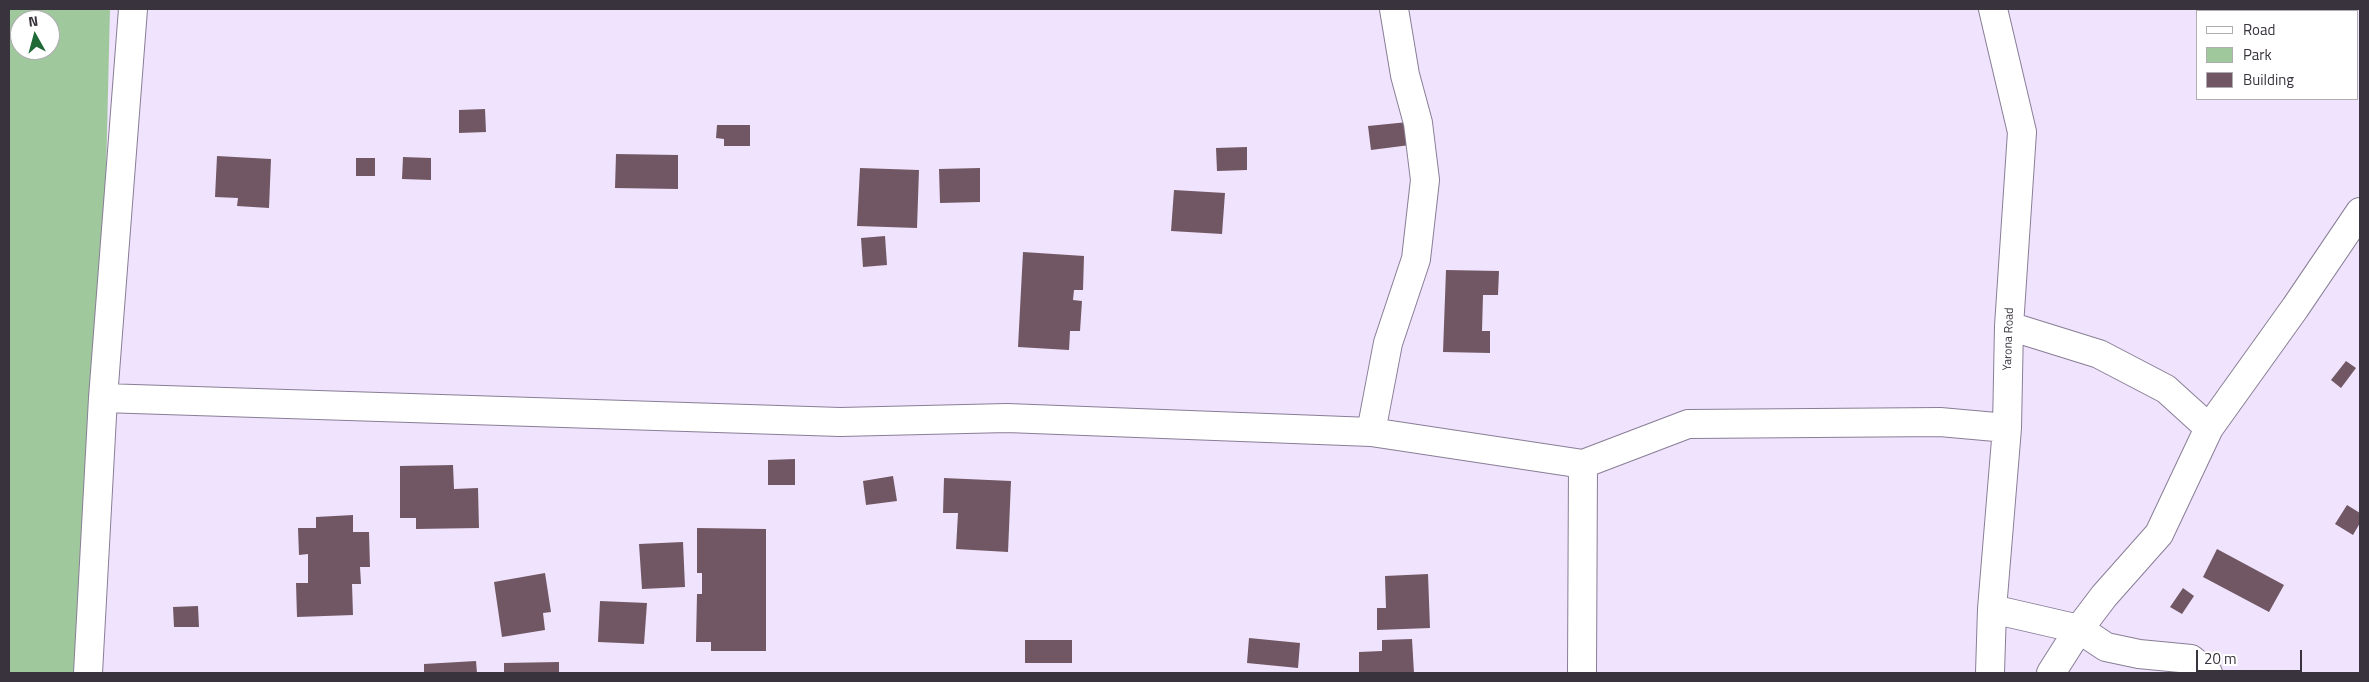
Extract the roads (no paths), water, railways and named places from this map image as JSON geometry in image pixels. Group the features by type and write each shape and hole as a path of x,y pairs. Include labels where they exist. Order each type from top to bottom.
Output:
{"street":[{"path":"88,673 103,398 133,9"},
{"path":"1371,432 1388,342 1416,259 1425,180 1418,123 1405,75 1394,9"},
{"name":"Yarona Road","path":"1990,673 1992,608 2006,428 2010,326 2022,132 1992,9"},
{"path":"2051,673 2079,629 2104,596 2159,534 2209,428 2295,308 2360,212"},
{"path":"2010,326 2099,354 2166,389 2209,428"},
{"path":"103,398 840,422 1007,418 1371,432 1583,464 1688,424 1940,422 2006,428"},
{"path":"1582,673 1583,464"},
{"path":"1992,608 2079,629 2106,647 2139,654 2191,659 2208,673"}]}
